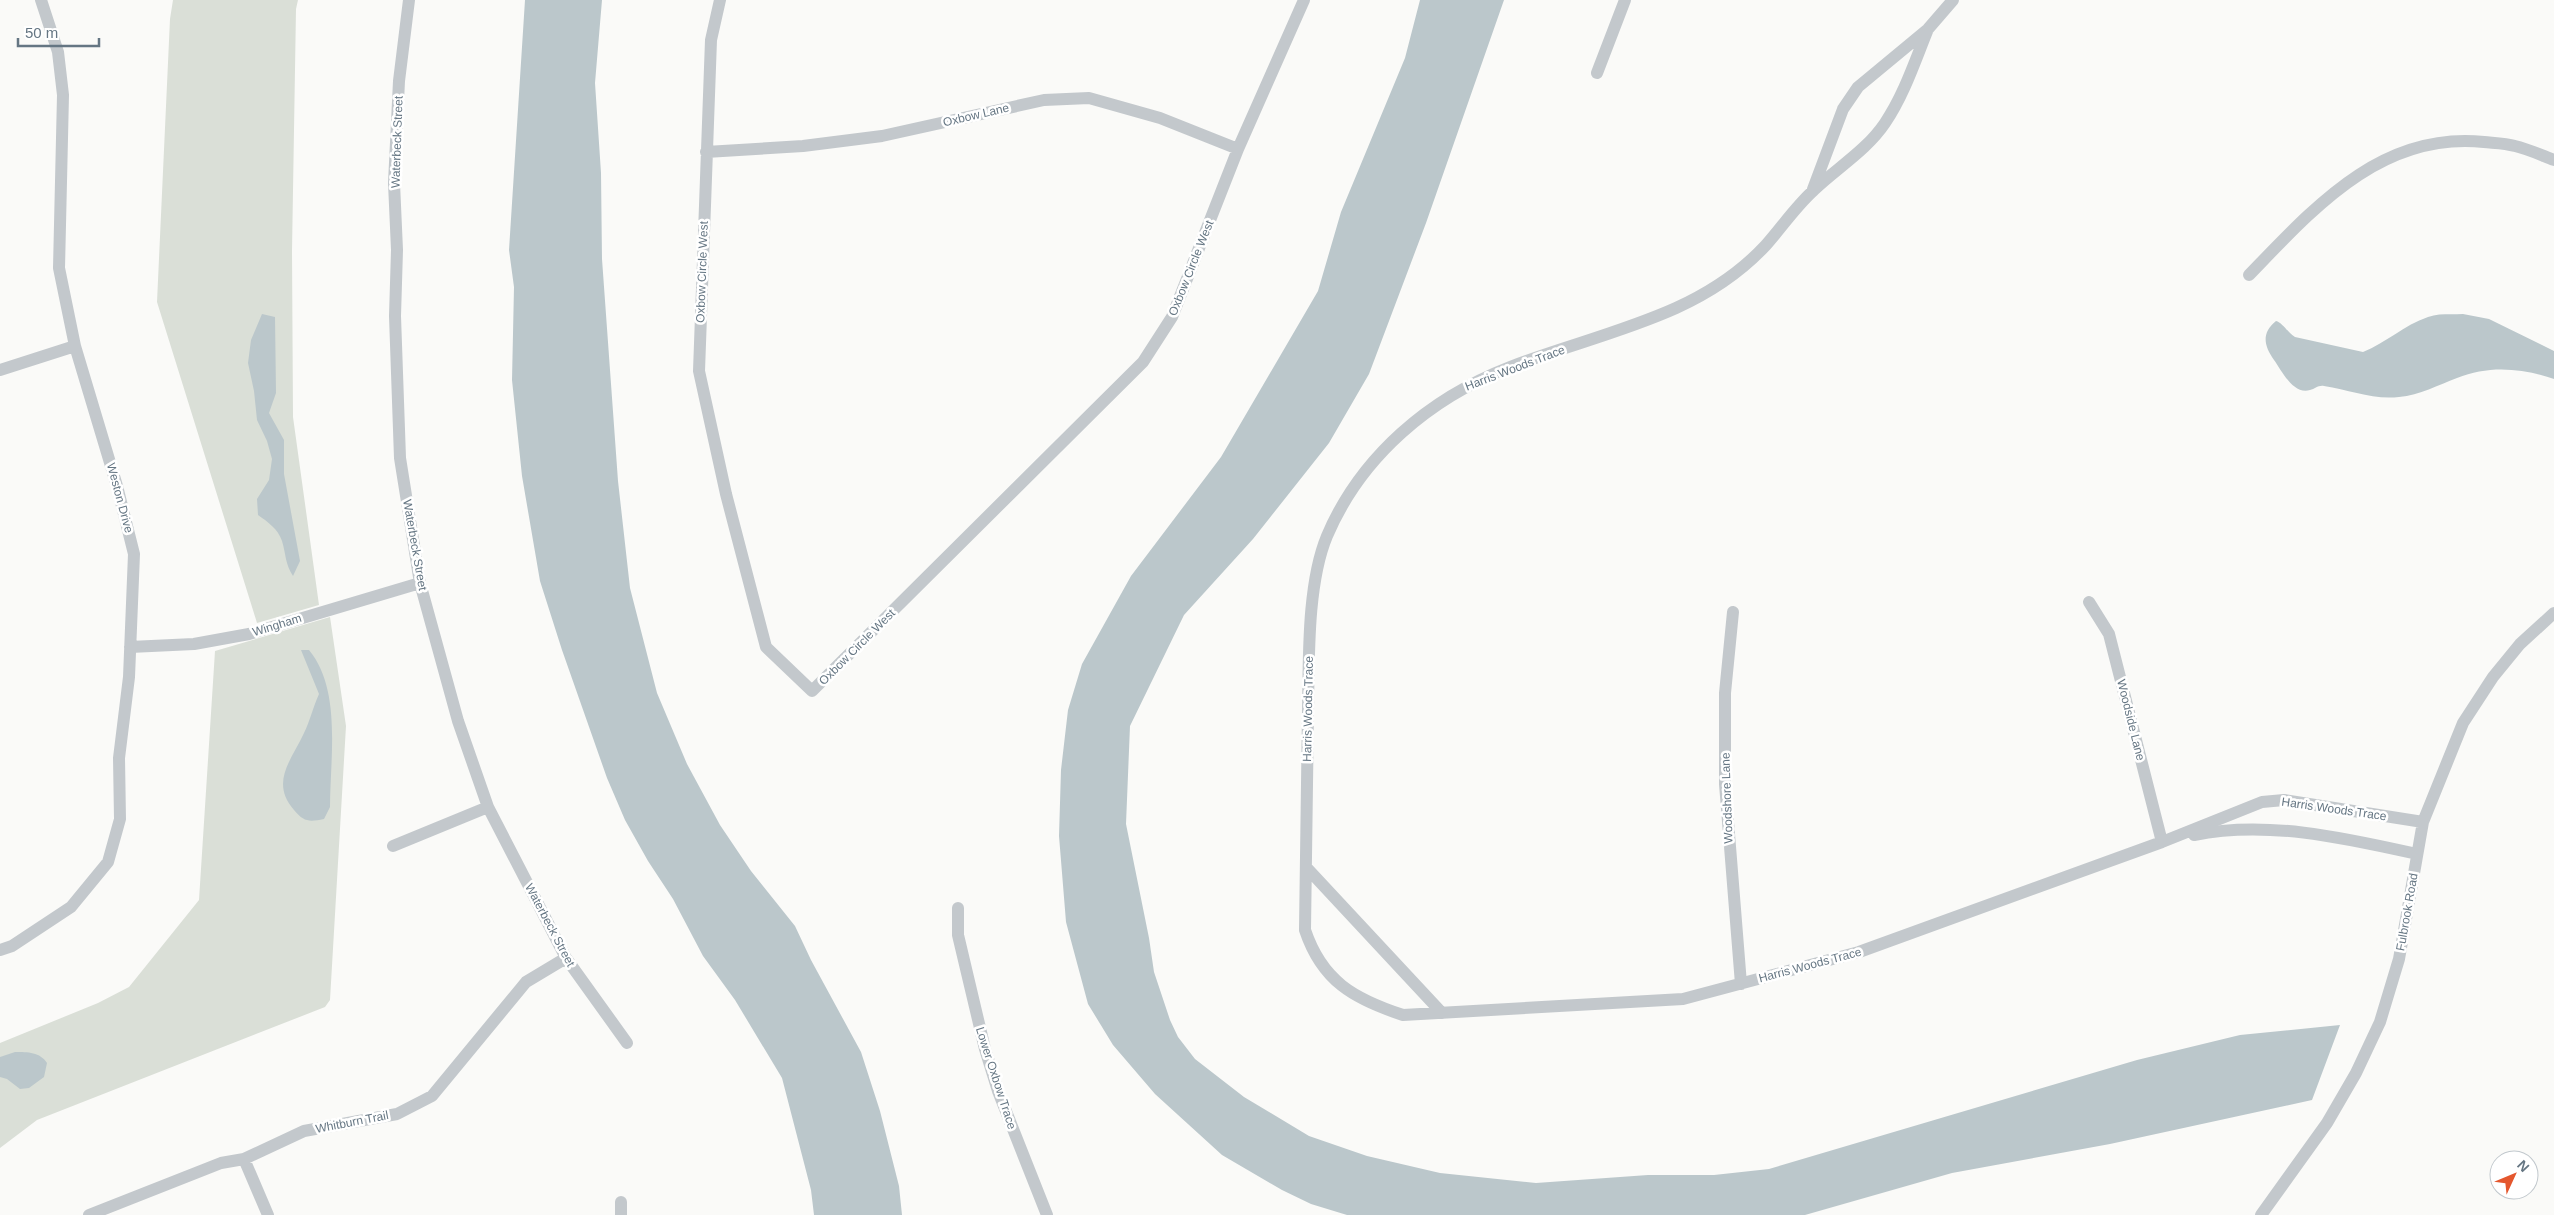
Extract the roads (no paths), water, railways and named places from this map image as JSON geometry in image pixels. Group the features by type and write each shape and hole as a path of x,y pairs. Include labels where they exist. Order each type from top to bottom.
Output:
{"street":[{"name":"Weston Drive","path":"0,950 12,946 71,907 108,862 120,819 119,758 129,677 134,554 112,467 75,346 59,268 63,95 58,52 41,0"},
{"name":"Waterbeck Street","path":"409,0 399,81 394,182 397,250 395,316 400,458 420,583 458,720 488,806 566,958 628,1043"},
{"name":"Oxbow Circle West","path":"720,0 711,40 699,371 726,494 766,647 812,691 1143,362 1172,317 1238,149 1304,0"},
{"path":"1597,72 1625,0"},
{"name":"Harris Woods Trace","path":"1812,191 1843,109 1858,87 1928,29 1953,0"},
{"name":"Harris Woods Trace","path":"1928,29 1897,103 1884,126 1869,142 1812,191 1759,252 1742,268 1714,287 1677,308 1508,367 1457,391 1431,407 1398,435 1370,465 1347,499 1326,538 1317,577 1310,637 1305,930 1311,949 1325,971 1349,992 1374,1005 1403,1015 1683,999 1859,952 2162,842 2262,802 2284,800 2423,822"},
{"name":"Oxbow Lane","path":"706,152 803,146 882,136 1044,100 1089,98 1160,118 1238,149"},
{"path":"2249,275 2312,210 2351,180 2386,159 2413,148 2422,145 2464,140 2514,145 2554,160"},
{"path":"0,370 75,346"},
{"name":"Wingham","path":"130,647 194,644 249,634 420,583"},
{"name":"Woodside Lane","path":"2088,602 2109,634 2162,842"},
{"name":"Woodshore Lane","path":"1733,612 1725,693 1725,784 1741,984"},
{"name":"Fulbrook Road","path":"2260,1215 2327,1123 2356,1073 2380,1022 2399,959 2423,822 2463,723 2493,678 2520,644 2554,613"},
{"path":"393,846 488,806"},
{"name":"Harris Woods Trace","path":"2162,842 2210,832 2262,829 2350,839 2417,854"},
{"path":"1306,867 1442,1013"},
{"name":"Lower Oxbow Trace","path":"958,908 958,935 984,1049 1047,1215"},
{"name":"Whitburn Trail","path":"89,1215 221,1162 244,1159 304,1131 397,1114 432,1096 526,982 566,958"},
{"path":"244,1159 268,1215"}]}
